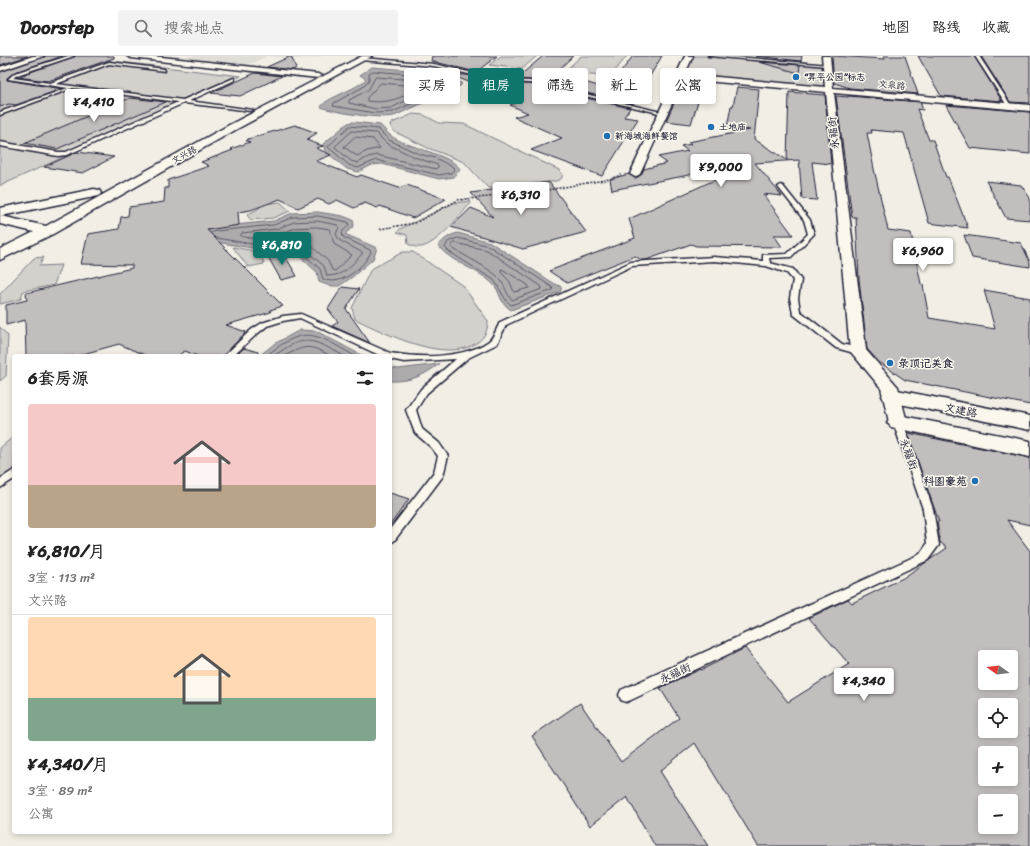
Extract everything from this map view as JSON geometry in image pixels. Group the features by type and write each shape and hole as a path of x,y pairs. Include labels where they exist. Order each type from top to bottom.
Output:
{"street":[{"path":"0,69 40,56"},
{"path":"131,56 318,76"},
{"path":"684,68 689,56"},
{"name":"永福街","path":"826,56 828,89 858,351 889,387 898,422"},
{"name":"文兴路","path":"0,255 8,242 27,226 94,193 318,76 363,57"},
{"name":"文兴路","path":"8,242 48,231 233,127 363,57"},
{"name":"文泉路","path":"716,79 1030,108"},
{"path":"635,174 667,104"},
{"path":"0,212 94,193"},
{"path":"0,220 48,231"},
{"name":"文建路","path":"892,396 1030,423"},
{"path":"898,422 1030,449"}],"lane":[{"path":"72,56 16,74 10,79 251,110"},
{"path":"710,56 768,58 827,65"},
{"path":"977,56 1010,106"},
{"path":"363,57 434,65 503,81 530,82 569,93 577,93 663,113"},
{"path":"49,84 109,64 164,70"},
{"path":"0,144 62,154 72,151 234,79"},
{"path":"0,114 74,88"},
{"path":"767,264 765,256 789,256 811,234 807,220 780,187"},
{"path":"392,535 439,473 443,456 436,445 418,431 411,410 424,391 465,356 494,342 504,324 517,316 557,300 631,264 714,259 767,264 790,271 797,280 794,298 796,312 839,346 858,351"},
{"path":"231,354 255,331 266,323 288,317 301,316 385,354"},
{"path":"392,357 404,359 465,356"},
{"name":"永福街","path":"626,695 924,557 933,545 928,509 898,422"},
{"path":"0,484 12,475"}],"path":[{"path":"380,229 415,222 458,200 536,192 610,179 620,176 625,172"}],"shaded area":[{"path":"69,56 241,76 0,185 0,79"},
{"path":"131,56 267,56 242,68"},
{"path":"267,56 324,56 297,59"},
{"path":"501,56 537,56 523,68 489,65"},
{"path":"581,56 627,56 617,68 596,68 596,75 588,75 588,68 568,68"},
{"path":"689,56 710,56 827,65 828,89 716,79 716,68 684,68"},
{"path":"413,114 424,115 439,123 464,124 559,170 563,175 561,179 556,181 507,189 488,188 464,162 428,148 393,131 390,125 392,123"},
{"path":"470,201 471,203 448,229 428,245 416,247 408,244 407,235 397,232 400,229 454,203"},
{"path":"280,202 290,211 273,218 251,220 247,215 258,209 263,204"},
{"path":"233,247 260,252 264,264 248,267"},
{"path":"403,252 413,252 463,286 488,321 486,333 483,338 465,348 450,350 433,349 382,332 355,319 352,308 371,269"},
{"path":"44,257 39,266 61,265 54,285 23,291 21,299 0,304 0,294 34,258"},
{"path":"0,327 8,336 6,376 0,381"},
{"path":"12,438 12,479 0,482 0,448"}],"water":[{"path":"372,67 404,70 404,104 421,104 394,116 387,117 357,115 321,107 328,100 355,87 366,79 360,75"},
{"path":"353,122 380,125 390,135 398,140 448,159 460,169 454,177 439,179 382,164 372,165 358,172 347,169 325,151 323,144 348,123"},
{"path":"318,212 343,216 353,220 354,226 345,234 377,248 373,259 339,286 330,286 319,282 317,272 299,256 210,241 196,237 215,227 274,221 292,213"},
{"path":"458,233 490,242 562,287 560,292 511,310 501,300 492,283 479,273 457,262 438,246 442,241"},
{"path":"300,330 316,331 359,354 262,354 274,344"},
{"path":"439,364 422,375 410,379 392,381 392,368 398,369"}],"building":[{"path":"0,56 28,56 0,65"},
{"path":"45,56 63,56 15,72 7,78 7,80 62,89 16,105 9,104 0,107 0,72"},
{"path":"75,56 114,56 114,58 48,81 17,77"},
{"path":"291,56 296,68 293,70 267,67"},
{"path":"432,56 497,56 481,68 468,68 468,70 431,61"},
{"path":"543,56 573,56 560,68 532,68 532,81 524,79 524,72"},
{"path":"633,56 662,56 652,73 652,68 624,68"},
{"path":"755,56 802,56 801,61"},
{"path":"832,56 885,59 884,56 905,56 918,94 850,88 834,83"},
{"path":"918,56 974,56 1002,101 941,96"},
{"path":"981,56 1030,56 1030,103 1010,102"},
{"path":"759,62 800,65 799,73"},
{"path":"255,73 282,76 240,96 211,93"},
{"path":"460,75 468,75 468,82 460,79"},
{"path":"588,83 596,85 596,95 588,94"},
{"path":"524,84 530,84 532,85 532,104 588,104 588,98 596,100 596,104 612,104 630,108 624,117 638,119 602,176 531,150 562,138 514,117 528,113 510,105 524,104"},
{"path":"737,87 759,89 754,139 787,160 789,92 825,95 831,164 812,162 817,200 802,199 799,160 755,163 782,196 763,194 793,235 774,235 782,247 696,246 691,244 646,260 641,260 635,256 567,283 549,271 635,238 629,219 732,172 730,167 612,190 610,179 629,174 636,178 641,175 644,169 667,163 658,157 688,151 681,146 691,144 688,142 750,130 727,127 731,106 733,106"},
{"path":"836,96 920,102 923,110 917,109 929,140 933,140 946,177 948,177 968,228 929,223 904,133 871,130 872,133 867,133 888,230 911,233 929,318 995,329 984,290 1030,298 1030,405 905,380 879,362 867,349 859,279 856,217 852,217"},
{"path":"130,98 166,102 57,149 24,143"},
{"path":"674,104 697,104 691,124 666,121"},
{"path":"946,105 1030,112 1030,154 970,148"},
{"path":"295,125 317,133 306,140 323,146 316,148 331,155 316,161 357,177 361,175 399,188 407,185 446,199 413,218 380,206 377,208 365,203 354,208 337,200 329,204 318,199 298,208 280,199 251,210 238,212 239,225 207,230 283,306 270,310 271,312 226,325 246,332 225,354 193,354 185,351 180,354 142,354 119,344 83,354 26,354 25,320 6,325 6,305 27,300 26,293 132,268 132,265 81,264 88,234 119,229 121,217 128,216 129,207 164,202 165,188 168,188 168,180 209,166 201,162 250,142 246,141 248,139"},
{"path":"77,152 114,157 83,173 44,167"},
{"path":"986,181 1021,185 1030,198 1030,220 1006,218"},
{"path":"549,182 586,232 523,249 451,227 471,208 493,217 471,193"},
{"path":"964,235 1021,243 1030,262 1030,267 972,258"},
{"path":"282,251 297,276 281,280 267,255"},
{"path":"342,287 359,289 346,309 370,343 332,326 338,322 328,309"},
{"path":"244,348 258,352 258,354 237,354"},
{"path":"908,433 1030,458 1030,525 1007,520 1030,551 1030,846 758,846 695,743 660,771 708,846 655,846 627,797 590,826 532,736 580,703 621,762 679,718 660,688 745,648 788,702 849,664 809,618 848,599 852,603 903,578 947,548 940,542 937,521 939,522"},
{"path":"392,494 409,499 392,522"}],"place":[{"name":"“昇平公园”标志","path":"796,77"},
{"name":"土地庙","path":"711,127"},
{"name":"新海城海鲜餐馆","path":"607,136"},
{"name":"录顶记美食","path":"890,363"},
{"name":"科图豪苑","path":"975,481"}]}
